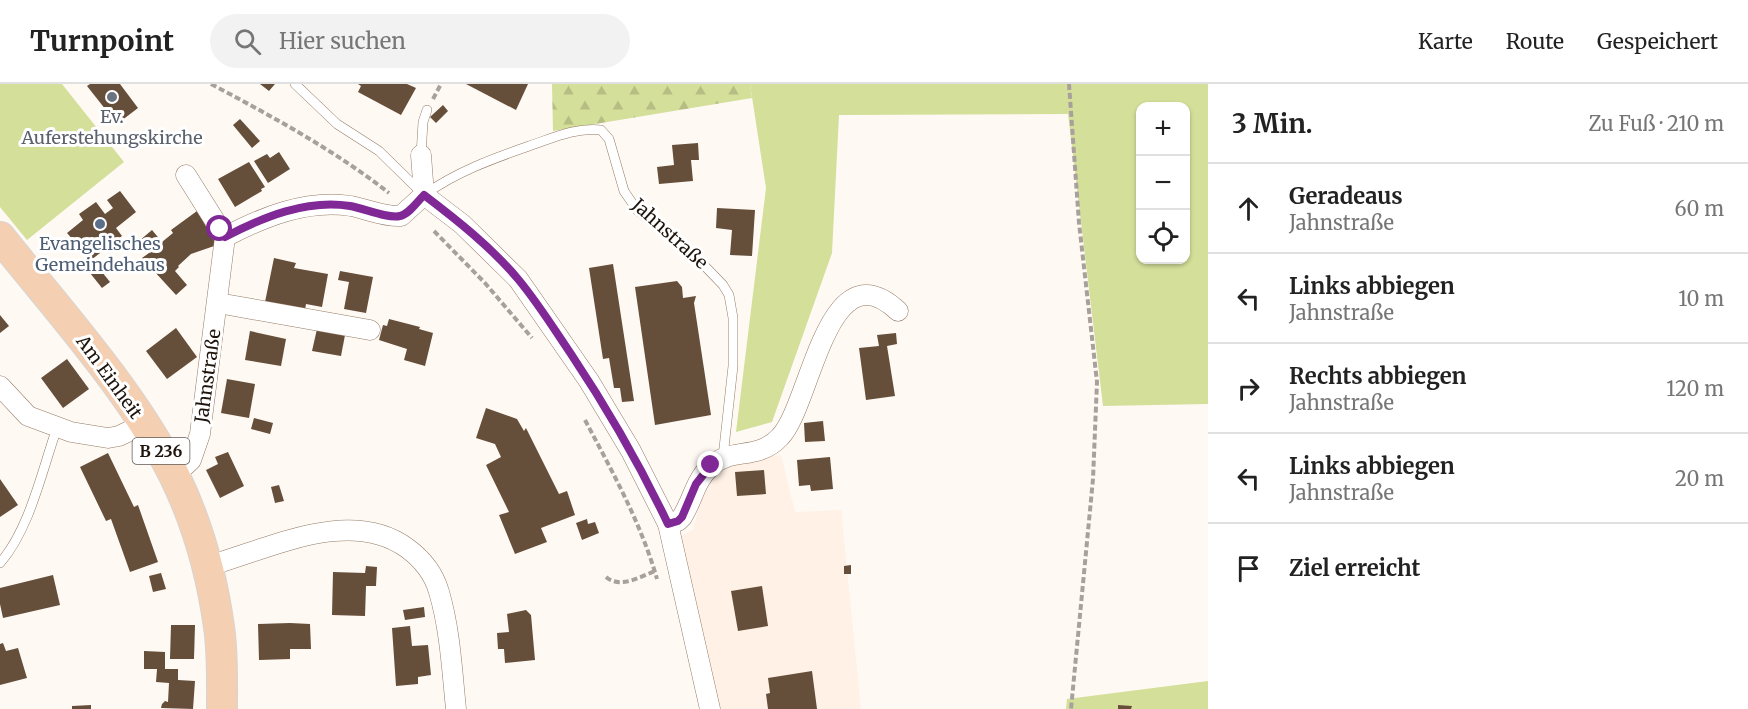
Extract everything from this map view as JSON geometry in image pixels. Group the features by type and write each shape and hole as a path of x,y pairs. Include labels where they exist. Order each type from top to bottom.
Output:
{"main road":[{"name":"Am Einheit","path":"0,237 93,354 144,424 174,476 207,566 219,628 222,709"}],"street":[{"path":"422,155 424,195 462,224 501,261 530,295 589,381 631,452 668,524 710,709"},
{"path":"186,176 225,237 284,212 307,206 338,204 394,217 401,216 410,209"},
{"name":"Jahnstraße","path":"410,209 424,195"},
{"name":"Jahnstraße","path":"174,476 190,460 200,434 225,237"},
{"path":"668,524 682,517 702,475 711,465 723,457 765,449 782,436 796,410 829,323 845,304 866,295 879,297 898,311"},
{"name":"Jahnstraße","path":"218,303 370,330"},
{"path":"0,386 28,416 57,428 87,436 108,438 119,436 144,424"},
{"path":"207,566 304,536 337,530 379,533 398,542 414,553 429,569 439,590 450,651 456,709"}],"lane":[{"path":"295,84 338,124 379,151 424,195"},
{"path":"422,155 423,122 427,110"},
{"name":"Jahnstraße","path":"424,195 439,183 483,162 563,134 591,129 601,130 609,139 624,191 636,210 696,257 719,279 729,296 733,318 733,366 723,457"},
{"path":"0,563 12,546 24,521 57,428"}],"path":[{"path":"211,84 334,154 410,209 456,252 539,347"},
{"path":"1069,84 1079,223 1097,382 1093,479 1071,709"},
{"path":"581,411 622,489 658,582"},
{"path":"606,577 612,582 620,582 655,571"}],"shaded area":[{"path":"781,455 795,512 841,510 861,709 715,709 680,537 693,530 707,477 724,462"}],"green space":[{"path":"0,84 62,84 124,162 27,240 0,207"},
{"path":"552,84 750,84 752,98 553,131"},
{"path":"750,84 1208,84 1208,404 1103,406 1068,114 839,115 832,253 772,422 736,432 766,188"},
{"path":"1208,681 1208,709 1066,709 1067,699"}],"building":[{"name":"Ev. Auferstehungskirche","path":"90,84 120,84 138,108 117,124 87,86"},
{"path":"260,84 275,84 269,91"},
{"path":"358,84 407,84 416,88 401,115 358,92 361,86"},
{"path":"466,84 528,84 516,110"},
{"path":"443,105 448,111 436,123 430,117"},
{"path":"240,119 260,141 252,148 233,125"},
{"path":"698,143 699,160 691,160 693,181 659,184 657,167 674,165 672,145"},
{"path":"279,152 290,169 268,183 254,161 267,154 270,158"},
{"path":"249,162 265,187 235,207 218,179"},
{"name":"Evangelisches Gemeindehaus","path":"120,191 136,212 116,228 122,236 91,260 67,233 83,220 79,214 96,202 105,214 113,208 107,200"},
{"path":"717,208 755,210 752,256 730,255 732,230 716,228"},
{"path":"197,211 217,245 191,254 178,266 175,271 187,285 176,295 142,258 149,253 139,241 152,230 162,242 173,233 171,230"},
{"path":"274,258 296,263 294,268 328,274 322,307 306,304 305,310 265,302"},
{"path":"613,264 634,401 622,402 620,388 614,388 609,358 603,359 589,268"},
{"path":"98,267 110,282 102,288 90,273"},
{"path":"340,271 373,277 366,313 344,309 349,282 338,280"},
{"path":"677,281 682,287 683,298 696,296 694,303 711,415 655,425 635,287"},
{"path":"0,315 9,326 0,333"},
{"path":"389,319 433,333 425,366 404,360 407,349 379,340 383,325 387,326"},
{"path":"176,328 197,357 167,379 146,351"},
{"path":"317,329 345,335 341,356 312,351"},
{"path":"250,331 286,339 281,366 245,360"},
{"path":"896,333 897,344 887,346 895,396 866,400 859,348 879,346 877,335"},
{"path":"67,359 89,389 63,408 41,378"},
{"path":"227,379 255,384 249,418 221,413"},
{"path":"486,408 517,419 524,431 526,428 559,494 567,491 575,515 541,528 547,542 515,554 499,515 509,512 486,465 501,457 495,444 476,438"},
{"path":"254,418 273,423 270,434 251,429"},
{"path":"823,421 825,441 805,442 804,423"},
{"path":"228,452 244,486 220,498 206,470 218,464 215,457"},
{"path":"108,453 134,507 138,505 158,562 130,572 111,519 106,521 80,467"},
{"path":"830,457 833,489 811,491 810,485 799,486 797,460"},
{"path":"764,470 766,494 737,496 735,472"},
{"path":"0,479 18,505 0,517"},
{"path":"279,485 284,501 275,503 271,487"},
{"path":"587,519 588,524 595,522 599,533 582,540 576,523"},
{"path":"851,565 851,574 844,574 844,566"},
{"path":"366,566 377,567 376,586 366,586 365,616 332,615 333,572 365,573"},
{"path":"161,573 166,589 153,592 149,576"},
{"path":"53,575 60,605 3,618 0,588"},
{"path":"762,586 768,626 738,631 731,591"},
{"path":"424,607 425,617 405,620 403,610"},
{"path":"526,610 531,615 535,660 505,663 504,649 498,649 497,633 509,632 507,614"},
{"path":"258,624 310,624 311,649 290,649 290,659 259,660"},
{"path":"171,625 195,625 194,659 170,659"},
{"path":"410,626 412,646 428,645 431,675 418,677 418,684 396,686 392,628"},
{"path":"3,643 6,651 18,648 27,678 0,685 0,644"},
{"path":"144,651 165,652 165,669 178,669 178,680 195,681 193,709 161,708 165,701 168,702 169,683 156,682 157,669 144,669"},
{"path":"812,671 817,709 768,709 766,694 770,693 768,678"},
{"path":"91,705 91,709 72,709 72,706"},
{"path":"1118,705 1132,706 1131,709 1118,709"}],"place":[{"name":"Ev. Auferstehungskirche","path":"112,97"},
{"name":"Evangelisches Gemeindehaus","path":"100,224"}],"route":[{"path":"220,229 225,237 284,212 323,204 353,206 394,217 401,216 424,195 462,224 501,261 530,295 589,381 631,452 668,524 682,517 696,484 711,465"}]}
